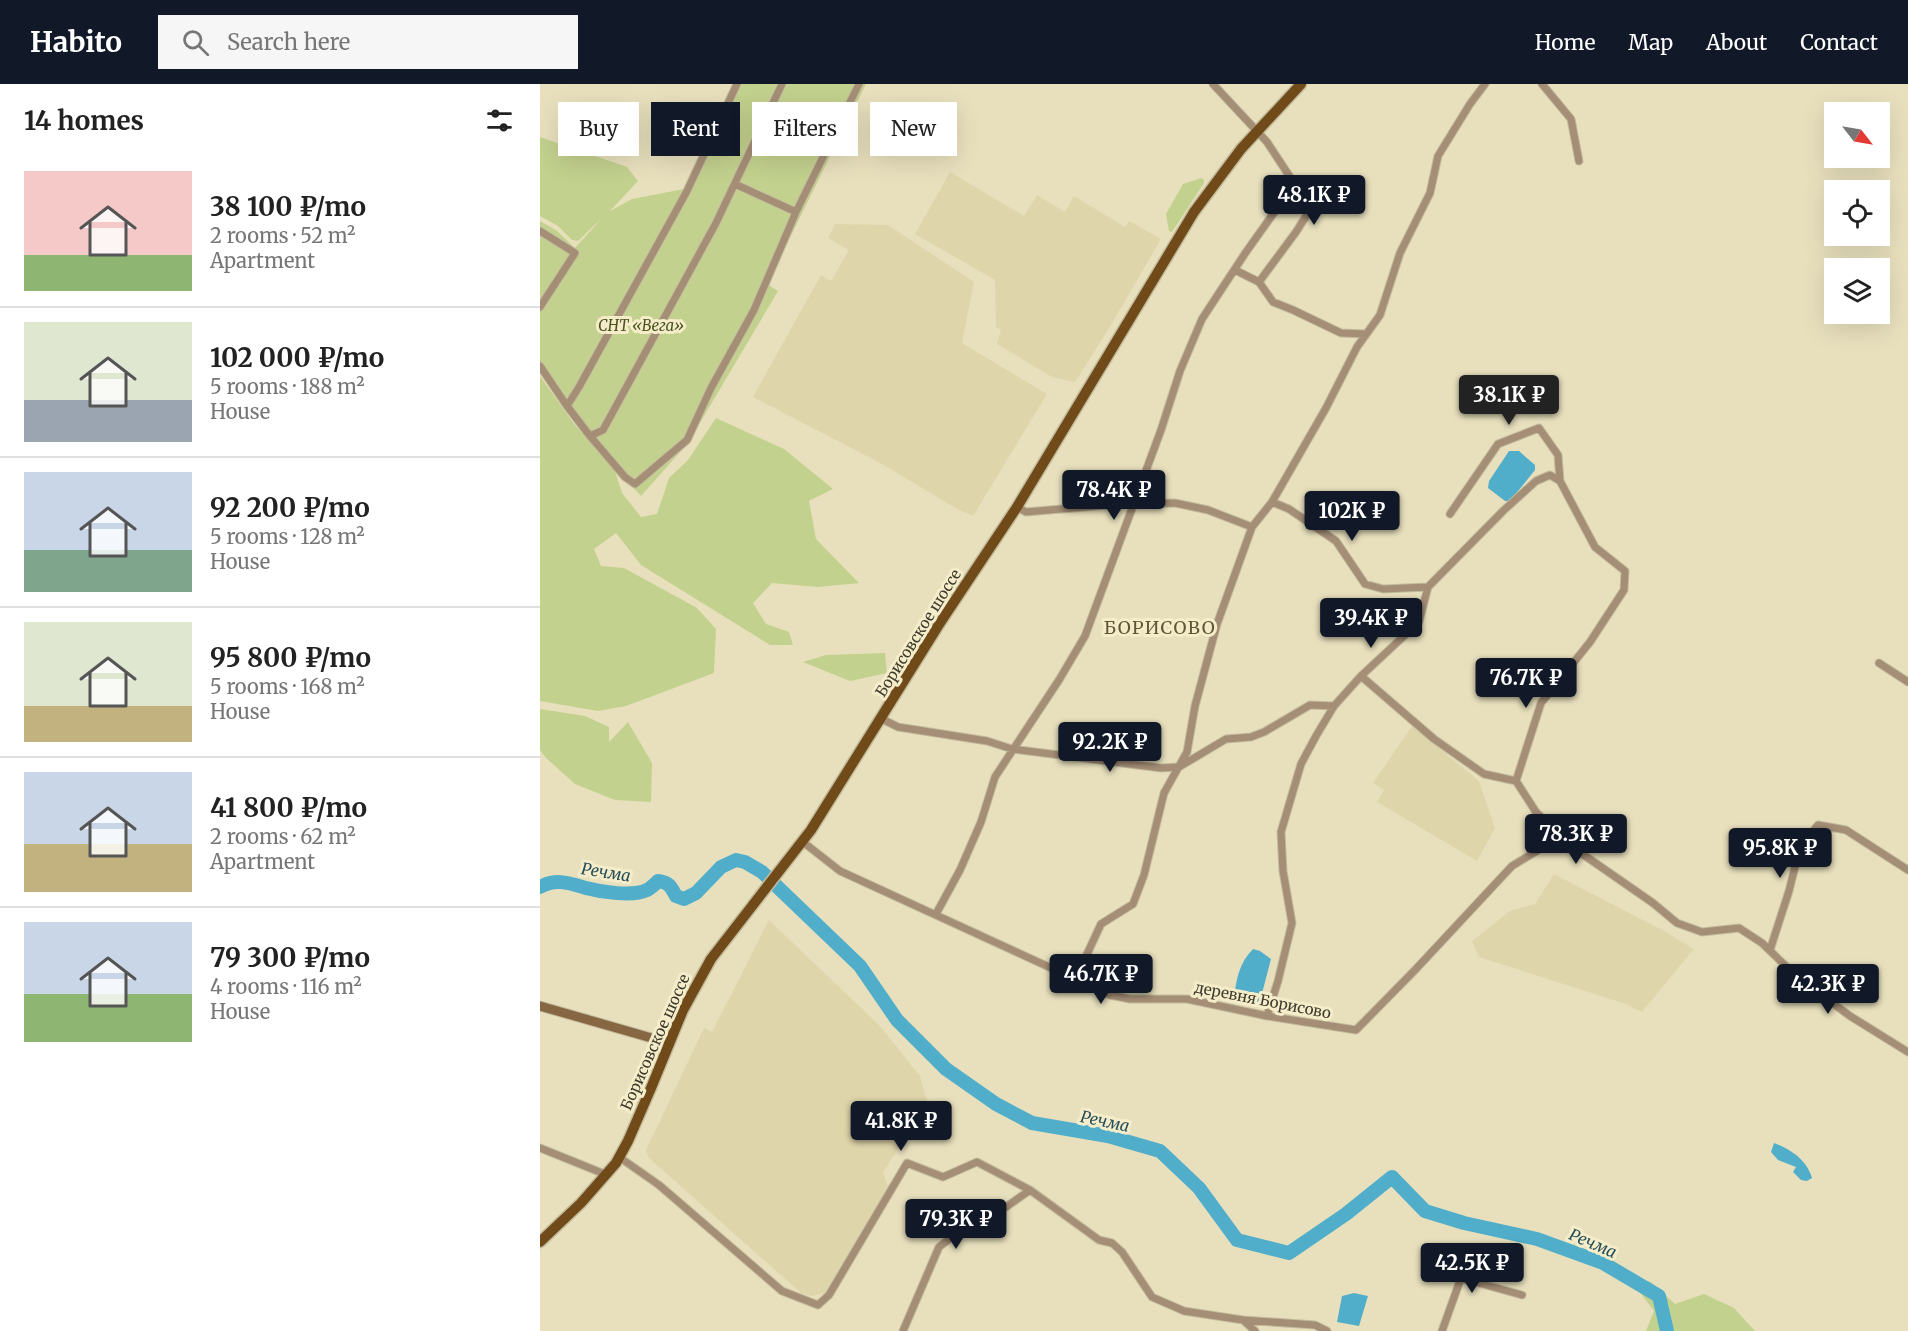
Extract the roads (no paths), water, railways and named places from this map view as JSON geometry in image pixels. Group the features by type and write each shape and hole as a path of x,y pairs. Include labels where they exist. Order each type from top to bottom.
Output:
{"main road":[{"name":"Борисовское шоссе","path":"541,1239 578,1206 607,1175 620,1157 687,1002 703,972 726,937 803,842 882,719 938,626 1017,507 1194,212 1228,165 1301,84"}],"street":[{"path":"567,406 687,190 737,84"},
{"path":"590,436 603,430 735,184 782,84"},
{"path":"540,366 590,436 625,477 635,484 687,440 711,388 754,310 796,212 859,84"},
{"path":"1213,84 1257,131 1292,180 1318,197 1296,232 1259,282"},
{"path":"1075,980 1101,924 1133,904 1144,875 1164,793 1187,752 1195,706 1217,624 1252,527 1272,502 1326,408 1357,347 1380,315 1400,253 1430,193 1438,156 1485,84"},
{"path":"1542,84 1570,119 1579,161"},
{"path":"936,914 960,870 981,822 995,777 1085,636 1161,430 1180,371 1202,319 1293,186 1292,180"},
{"path":"735,184 796,212"},
{"path":"540,231 575,253 540,307"},
{"path":"1235,270 1259,282 1273,302 1341,333 1366,334"},
{"path":"1450,514 1498,444 1539,428 1558,455 1560,481 1595,547 1625,571 1624,590 1590,642 1541,703 1516,781"},
{"path":"1267,1016 1292,923 1283,871 1281,832 1301,764 1334,706 1360,676 1419,622 1428,587 1536,481 1550,475 1560,481"},
{"path":"1272,502 1289,509 1336,541 1365,584 1383,589 1428,587"},
{"path":"1017,507 1026,512 1100,505 1175,503 1208,510 1252,527"},
{"path":"1879,663 1908,682"},
{"path":"1360,676 1434,739 1484,774 1516,781 1536,812 1568,844 1653,903 1677,923 1702,932 1739,928 1762,943 1795,975 1850,1016 1908,1052"},
{"path":"882,719 898,727 987,741 1012,748 1161,768 1179,767 1226,739 1251,737 1264,732 1310,705 1334,706"},
{"path":"1770,950 1790,891 1800,847 1818,825 1846,830 1908,870"},
{"name":"деревня Борисово","path":"803,842 840,871 1110,995 1130,999 1187,999 1267,1016 1356,1030 1512,866 1540,849 1568,844"},
{"path":"540,1006 669,1043"},
{"path":"540,1148 607,1175"},
{"path":"620,1157 659,1185 782,1291 818,1305 829,1295 907,1163 943,1177 976,1162 1030,1190 1099,1240 1112,1243 1122,1252 1152,1297 1184,1311 1327,1331"},
{"path":"903,1331 939,1247 969,1224 1006,1207 1030,1190"},
{"path":"1442,1331 1461,1278 1522,1295"},
{"path":"1243,1320 1255,1331"}],"water":[{"path":"1509,451 1519,451 1535,465 1535,470 1510,501 1505,501 1488,488 1489,481"},
{"path":"1253,949 1271,959 1259,1005 1234,999 1239,972 1244,960"},
{"path":"1774,1143 1797,1156 1806,1166 1812,1178 1807,1181 1801,1180 1793,1172 1796,1167 1778,1160 1771,1152"},
{"path":"1354,1293 1368,1296 1359,1326 1337,1322 1342,1296"}],"waterway":[{"name":"Речма","path":"540,887 563,882 600,891 634,893 647,890 658,881 667,884 676,896 684,899 696,893 721,867 736,860 745,862 762,872 860,966 897,1020 946,1069 996,1104 1032,1123 1108,1136 1160,1151 1199,1188 1237,1240 1289,1253 1346,1214 1392,1177 1425,1211 1464,1223 1537,1239 1603,1263 1659,1296 1667,1331"}],"district":[{"name":"БОРИСОВО","path":"1160,627"}],"park label":[{"name":"СНТ «Вега»","path":"641,325"}]}
